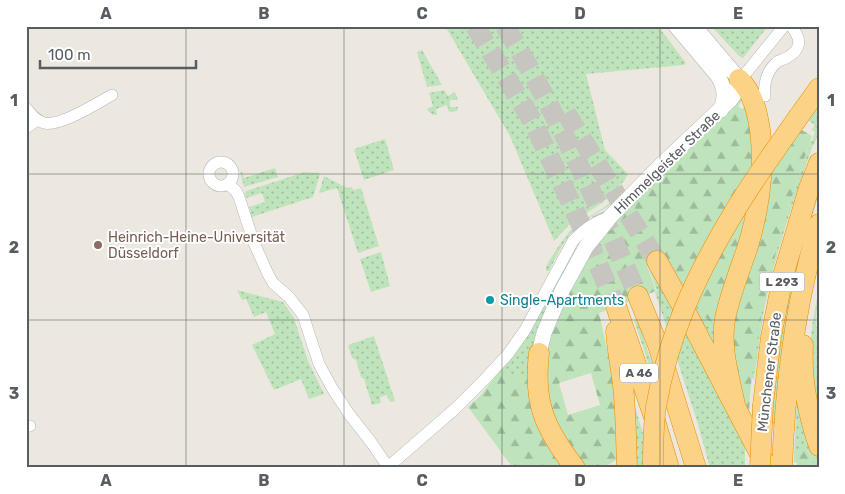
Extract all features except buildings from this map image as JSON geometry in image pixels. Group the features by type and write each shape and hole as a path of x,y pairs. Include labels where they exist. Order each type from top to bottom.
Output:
{"highway":[{"path":"735,405 726,363 725,326 731,296 756,214 760,191 762,146 755,106 748,90 739,79"},
{"path":"653,468 656,409 661,382 668,350 690,294 709,254 734,212 819,88"},
{"name":"Münchener Straße","path":"760,468 763,405 771,337 783,276 809,188 819,163"},
{"name":"Münchener Straße","path":"782,468 793,336 819,224"},
{"path":"657,261 767,468"},
{"path":"804,284 806,318 802,360 808,409 819,446"},
{"name":"A 46","path":"638,296 658,345 696,468"},
{"name":"A 46","path":"627,468 626,423 623,383 617,344 616,306 654,417 669,468"},
{"path":"539,354 537,386 540,404 552,435 575,468"}],"street":[{"path":"676,26 715,70 724,92 724,99 720,110"},
{"path":"694,26 739,79"},
{"name":"Himmelgeister Straße","path":"387,467 456,408 491,373 508,354 525,330 573,241 579,234 598,220 610,217 660,165 720,110 736,93 739,79 784,26"},
{"path":"765,96 764,89 771,70 780,60 797,50 799,45 799,40 791,26"},
{"path":"718,76 739,79"},
{"path":"26,108 37,120 47,123 60,121 112,95"},
{"path":"26,128 37,120"},
{"path":"228,184 236,191 239,197 254,243 273,283 289,297 302,314 319,364 332,388 387,467"},
{"path":"539,354 544,333 563,289 586,247 610,217"}],"green space":[{"path":"445,26 658,26 686,63 684,65 586,74 605,150 628,174 624,181 602,203 570,224 554,241 510,136"},
{"path":"711,26 768,26 743,58"},
{"path":"422,50 442,85 427,87 417,52"},
{"path":"444,90 448,96 455,92 458,100 450,100 450,107 458,107 457,111 449,112 447,105 436,109 437,115 430,113 427,109 433,106 429,93"},
{"path":"742,95 745,96 738,106 742,109 748,103 758,159 681,292 661,258 647,266 656,291 599,313 613,376 619,458 607,465 596,468 583,468 556,433 542,368 554,320 579,268 613,223","holes":["591,373 600,405 568,415 559,383"]},
{"path":"819,98 819,132 779,247 764,310 754,379 751,378 766,292 790,204 815,132 811,129 814,128 814,124 807,120"},
{"path":"800,129 812,136 790,203 771,271 757,340 749,411 743,401 728,340 765,180"},
{"path":"385,139 394,170 364,180 354,149"},
{"path":"275,168 278,177 244,187 240,172 242,172 244,178"},
{"path":"305,172 317,172 320,174 313,197 252,217 249,207 265,202 262,193 246,198 246,191"},
{"path":"324,176 347,188 352,187 353,190 361,188 379,246 358,253 337,188 319,193"},
{"path":"819,186 819,193 810,224 775,429 770,418 777,353 789,289"},
{"path":"622,191 624,193 615,202 587,219 571,233 549,271 546,271 549,261 569,232 582,221 606,206"},
{"path":"754,197 715,325 699,311 697,306 698,298 711,270"},
{"path":"577,247 532,384 520,375 509,375 507,370 495,377 504,366"},
{"path":"381,252 390,286 371,292 360,259"},
{"path":"650,265 745,447 745,468 710,468 697,421 655,292 657,291 648,266"},
{"path":"819,288 816,319 819,337 819,412 813,375 811,338"},
{"path":"237,290 283,302 294,318 308,361 324,394 309,399 301,379 274,390 252,345 275,334 266,312 254,317 246,299 242,300"},
{"path":"696,301 701,313 715,325 717,352 709,334 704,336 692,312"},
{"path":"637,319 655,372 654,381 634,320"},
{"path":"374,336 395,401 390,402 387,395 380,397 381,403 372,405 364,379 361,377 356,360 352,358 348,345"},
{"path":"506,369 509,375 527,374 568,468 513,468 468,407 480,396 495,377"},
{"path":"798,378 819,468 815,468 806,447 794,455"},
{"path":"635,407 644,437 643,468 634,468"},
{"path":"799,447 806,447 815,468 797,468 797,463 794,462 794,455 798,454"}],"tunnel":[{"path":"475,26 532,120 574,209 616,306"},
{"path":"505,26 542,92 576,159 638,296"},
{"path":"566,113 657,261"}],"place":[{"name":"Heinrich-Heine-Universität Düsseldorf","path":"98,245"},
{"name":"Single-Apartments","path":"490,300"}]}
